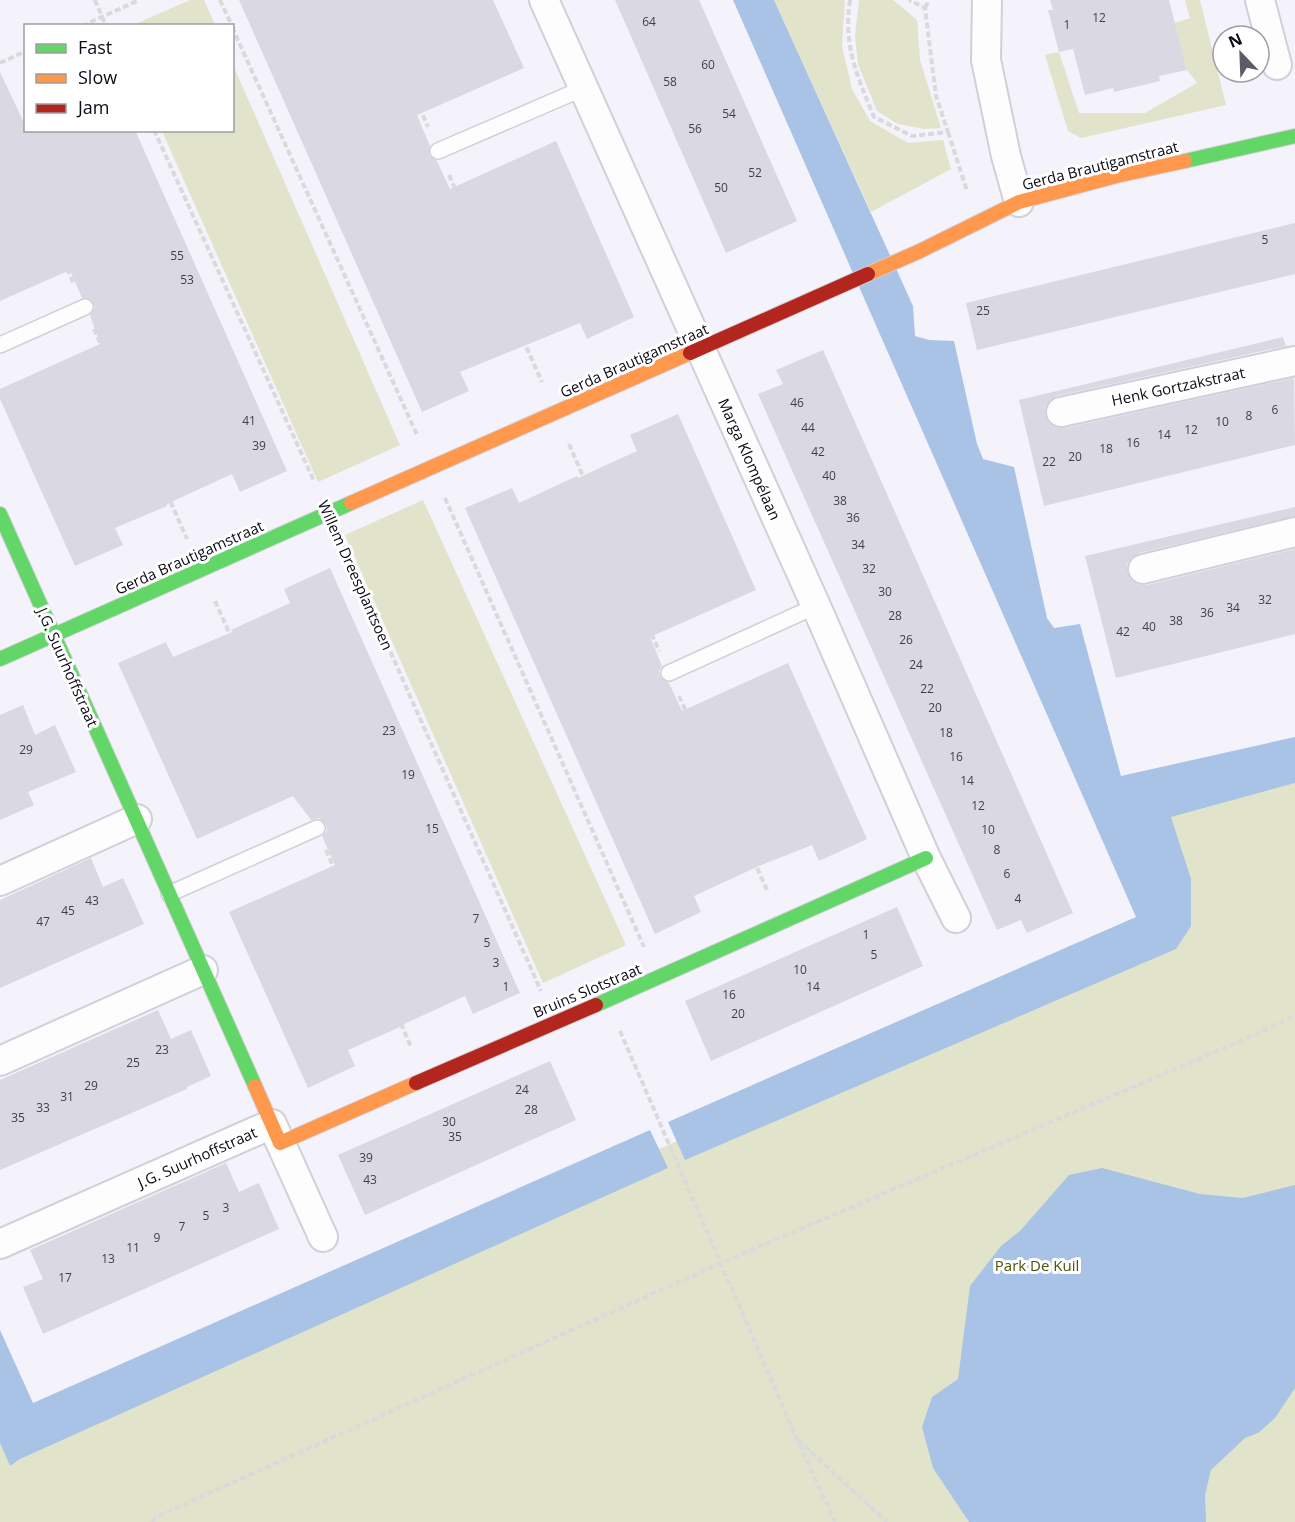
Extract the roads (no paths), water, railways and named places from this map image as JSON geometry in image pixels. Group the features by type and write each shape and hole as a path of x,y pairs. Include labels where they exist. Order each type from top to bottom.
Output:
{"street":[{"name":"Marga Klompélaan","path":"544,0 816,606 926,858 956,918"},
{"path":"987,0 986,60 1006,156 1019,202"},
{"path":"1260,0 1277,65"},
{"name":"Gerda Brautigamstraat","path":"0,659 920,251 1019,202 1116,176 1295,136"},
{"name":"Henk Gortzakstraat","path":"1061,412 1295,361"},
{"name":"J.G. Suurhoffstraat","path":"0,514 272,1124 0,1244"},
{"path":"1143,569 1295,532"},
{"path":"0,881 137,819"},
{"name":"Bruins Slotstraat","path":"272,1124 280,1143 926,858"},
{"path":"0,1061 203,970"},
{"path":"272,1124 323,1237"}],"lane":[{"path":"438,151 584,88"},
{"path":"0,345 85,307"},
{"path":"669,673 816,606"},
{"path":"169,894 317,828"}],"water":[{"path":"733,0 774,0 913,306 915,336 929,340 954,341 977,444 983,459 1014,467 1047,618 1054,628 1080,624 1121,776 1295,737 1295,783 1171,817 1191,879 1191,926 1176,949 685,1160 668,1122 1136,917"},
{"path":"650,1130 668,1168 20,1459 10,1466 0,1443 0,1330 33,1403"},
{"path":"1102,1168 1200,1194 1243,1198 1295,1185 1295,1388 1275,1418 1258,1433 1245,1438 1211,1470 1205,1495 1206,1522 969,1522 933,1468 922,1427 932,1397 958,1379 970,1286 1001,1246 1020,1231 1069,1175"}],"park label":[{"name":"Park De Kuil","path":"1037,1265"}]}
